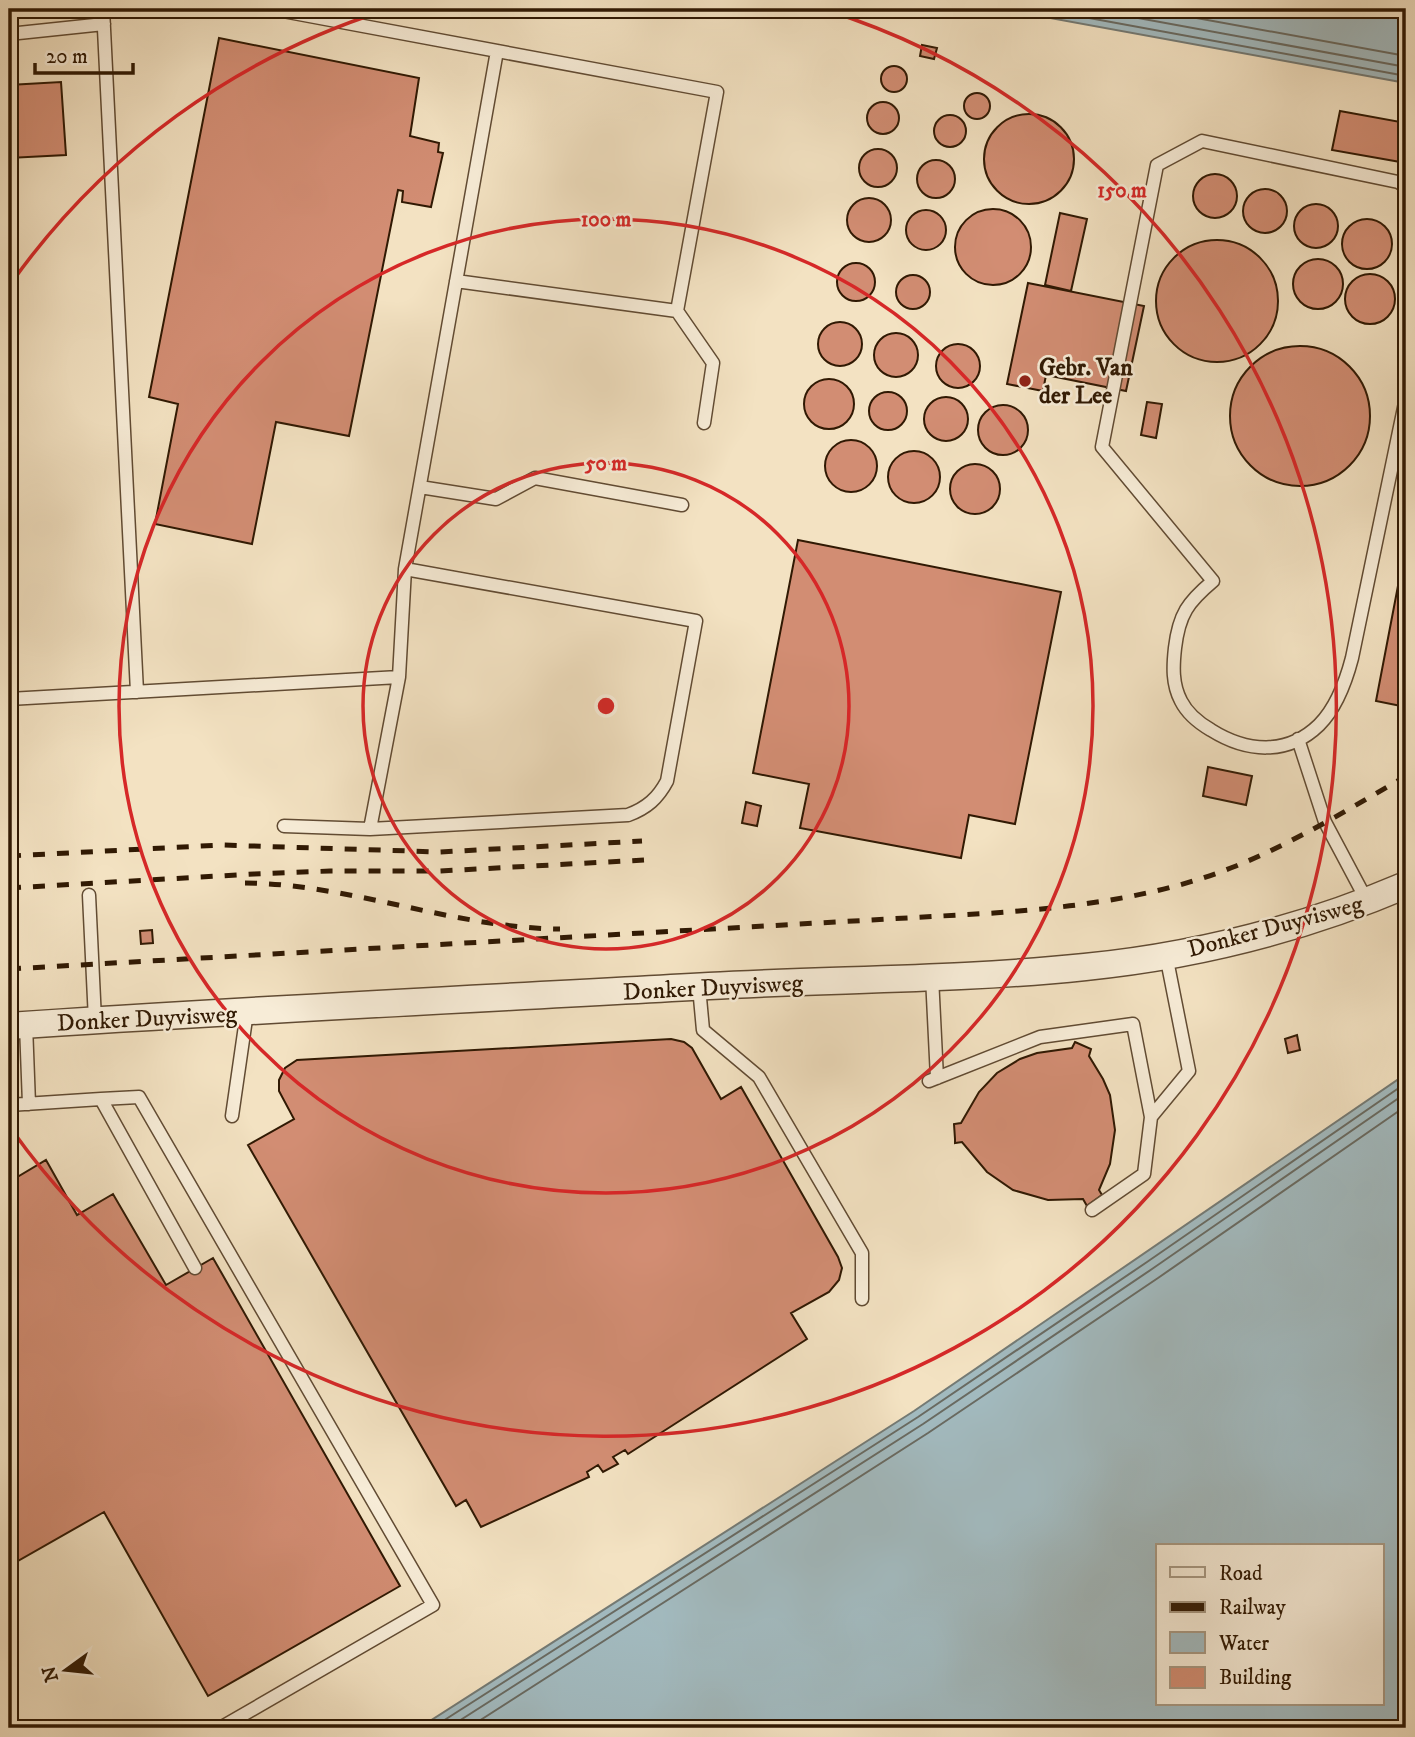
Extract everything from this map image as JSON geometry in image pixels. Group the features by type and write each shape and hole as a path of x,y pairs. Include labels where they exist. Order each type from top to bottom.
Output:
{"street":[{"name":"Donker Duyvisweg","path":"18,1025 1088,967 1245,939 1367,902 1406,885"}],"lane":[{"path":"103,9 137,692"},
{"path":"272,9 717,92 677,311 713,363 704,423"},
{"path":"9,34 104,23"},
{"path":"370,829 399,677 405,569 498,51"},
{"path":"1406,187 1398,182 1202,141 1157,165 1102,447 1213,581 1192,598 1184,611 1176,641 1174,678 1187,711 1226,740 1249,747 1274,748 1298,739 1319,725 1342,691 1348,674 1406,398"},
{"path":"456,281 677,311"},
{"path":"420,487 496,499 534,478 682,505"},
{"path":"284,826 370,829 615,816 641,810 661,793 667,781 696,621 405,569"},
{"path":"9,699 399,677"},
{"path":"1298,739 1325,822 1367,902"},
{"path":"89,895 95,1020"},
{"path":"1151,1116 1189,1071 1166,955"},
{"path":"932,977 933,1079 1040,1037 1133,1024 1151,1116 1144,1174 1092,1210"},
{"path":"699,987 703,1030 759,1077 862,1253 862,1299"},
{"path":"232,1116 247,1012"},
{"path":"18,1025 29,1104"},
{"path":"9,1105 139,1097 433,1605 222,1727"},
{"path":"101,1099 195,1268"}],"water":[{"path":"1001,9 1406,9 1406,83"},
{"path":"1406,1074 1406,1728 419,1728 914,1411"}],"building":[{"path":"219,38 419,78 410,136 439,143 438,152 443,153 431,207 402,202 403,191 398,190 349,436 276,422 252,544 155,524 178,404 149,397"},
{"path":"922,45 937,48 934,59 920,56"},
{"path":"894,66 903,70 907,79 903,88 894,92 885,88 881,79 885,70"},
{"path":"61,82 66,155 9,158 9,85"},
{"path":"977,93 986,97 990,106 986,115 977,119 968,115 964,106 968,97"},
{"path":"883,102 894,107 899,118 894,129 883,134 872,129 867,118 872,107"},
{"path":"1340,111 1406,123 1406,163 1332,150"},
{"path":"1029,114 1046,118 1061,127 1070,142 1074,159 1070,176 1061,191 1046,200 1029,204 1012,200 997,191 988,176 984,159 988,142 997,127 1012,118"},
{"path":"950,115 961,120 966,131 961,142 950,147 939,142 934,131 939,120"},
{"path":"878,149 892,154 897,168 892,182 878,187 864,182 859,168 864,154"},
{"path":"936,160 950,165 955,179 950,193 936,198 922,193 917,179 922,165"},
{"path":"1215,174 1231,180 1237,196 1231,212 1215,218 1199,212 1193,196 1199,180"},
{"path":"1265,189 1281,195 1287,211 1281,227 1265,233 1249,227 1243,211 1249,195"},
{"path":"869,198 885,204 891,220 885,236 869,242 853,236 847,220 853,204"},
{"path":"1316,204 1332,210 1338,226 1332,242 1316,248 1300,242 1294,226 1300,210"},
{"path":"986,209 1000,209 1014,215 1025,226 1031,247 1028,262 1020,274 1000,285 986,285 972,279 961,268 955,254 955,240 961,226 972,215"},
{"path":"926,210 940,216 946,230 940,244 926,250 912,244 906,230 912,216"},
{"path":"1060,213 1087,219 1071,291 1045,285"},
{"path":"1367,219 1385,226 1392,244 1385,262 1367,269 1349,262 1342,244 1349,226"},
{"path":"1217,240 1240,245 1260,258 1273,278 1278,301 1273,324 1260,344 1240,357 1217,362 1194,357 1174,344 1161,324 1156,301 1161,278 1174,258 1194,245"},
{"path":"1318,259 1336,266 1343,284 1336,302 1318,309 1300,302 1293,284 1300,266"},
{"path":"856,263 870,268 875,282 870,296 856,301 842,296 837,282 842,268"},
{"path":"1370,274 1388,281 1395,299 1388,317 1370,324 1352,317 1345,299 1352,281"},
{"path":"913,275 925,280 930,292 925,304 913,309 901,304 896,292 901,280"},
{"path":"1028,283 1144,306 1126,391 1046,375 1043,391 1007,384"},
{"path":"840,322 855,329 862,344 855,359 840,366 825,359 818,344 825,329"},
{"path":"896,333 911,340 918,355 911,370 896,377 881,370 874,355 881,340"},
{"path":"958,344 973,351 980,366 973,381 958,388 943,381 936,366 943,351"},
{"path":"1300,346 1327,352 1349,367 1364,389 1370,416 1364,443 1349,465 1327,480 1300,486 1273,480 1251,465 1236,443 1230,416 1236,389 1251,367 1273,352"},
{"path":"829,379 847,386 854,404 847,422 829,429 811,422 804,404 811,386"},
{"path":"888,392 901,398 907,411 901,424 888,430 875,424 869,411 875,398"},
{"path":"946,397 961,404 968,419 961,434 946,441 931,434 924,419 931,404"},
{"path":"1147,402 1162,404 1156,438 1141,435"},
{"path":"1003,405 1021,412 1028,430 1021,448 1003,455 985,448 978,430 985,412"},
{"path":"851,440 861,442 869,448 875,456 875,476 869,484 861,490 851,492 841,490 833,484 827,476 825,466 827,456 833,448 841,442"},
{"path":"914,451 924,453 932,459 938,467 938,487 932,495 924,501 914,503 904,501 896,495 890,487 888,477 890,467 896,459 904,453"},
{"path":"975,464 993,471 1000,489 993,507 975,514 957,507 950,489 957,471"},
{"path":"798,540 1061,592 1015,824 969,815 961,858 800,828 809,784 753,773"},
{"path":"1406,544 1406,707 1376,701"},
{"path":"1208,767 1252,776 1246,805 1203,796"},
{"path":"746,802 761,806 757,826 742,823"},
{"path":"152,930 153,943 141,944 140,931"},
{"path":"1297,1035 1300,1050 1288,1053 1285,1039"},
{"path":"671,1039 684,1042 692,1048 721,1099 741,1087 838,1257 842,1268 839,1280 829,1292 791,1313 807,1339 628,1454 625,1450 613,1457 618,1464 603,1472 598,1465 587,1472 589,1477 481,1527 466,1500 456,1506 248,1145 294,1119 279,1091 279,1080 285,1068 297,1060"},
{"path":"1075,1042 1091,1049 1089,1056 1110,1095 1115,1130 1110,1164 1099,1190 1102,1195 1087,1206 1083,1199 1048,1200 1013,1190 987,1172 962,1142 955,1143 954,1124 961,1123 979,1092 997,1073 1020,1059 1037,1053 1072,1048"},
{"path":"46,1160 77,1215 113,1194 166,1285 213,1258 400,1586 208,1696 104,1512 9,1566 9,1182"}],"railway":[{"path":"9,969 994,913 1086,904 1177,886 1236,866 1301,835 1406,776"},
{"path":"9,856 221,845 440,852 642,841"},
{"path":"9,888 254,874 440,871 644,860"},
{"path":"245,883 324,890 481,922 560,929"}],"place":[{"name":"Gebr. Van der Lee","path":"1025,381"}]}
